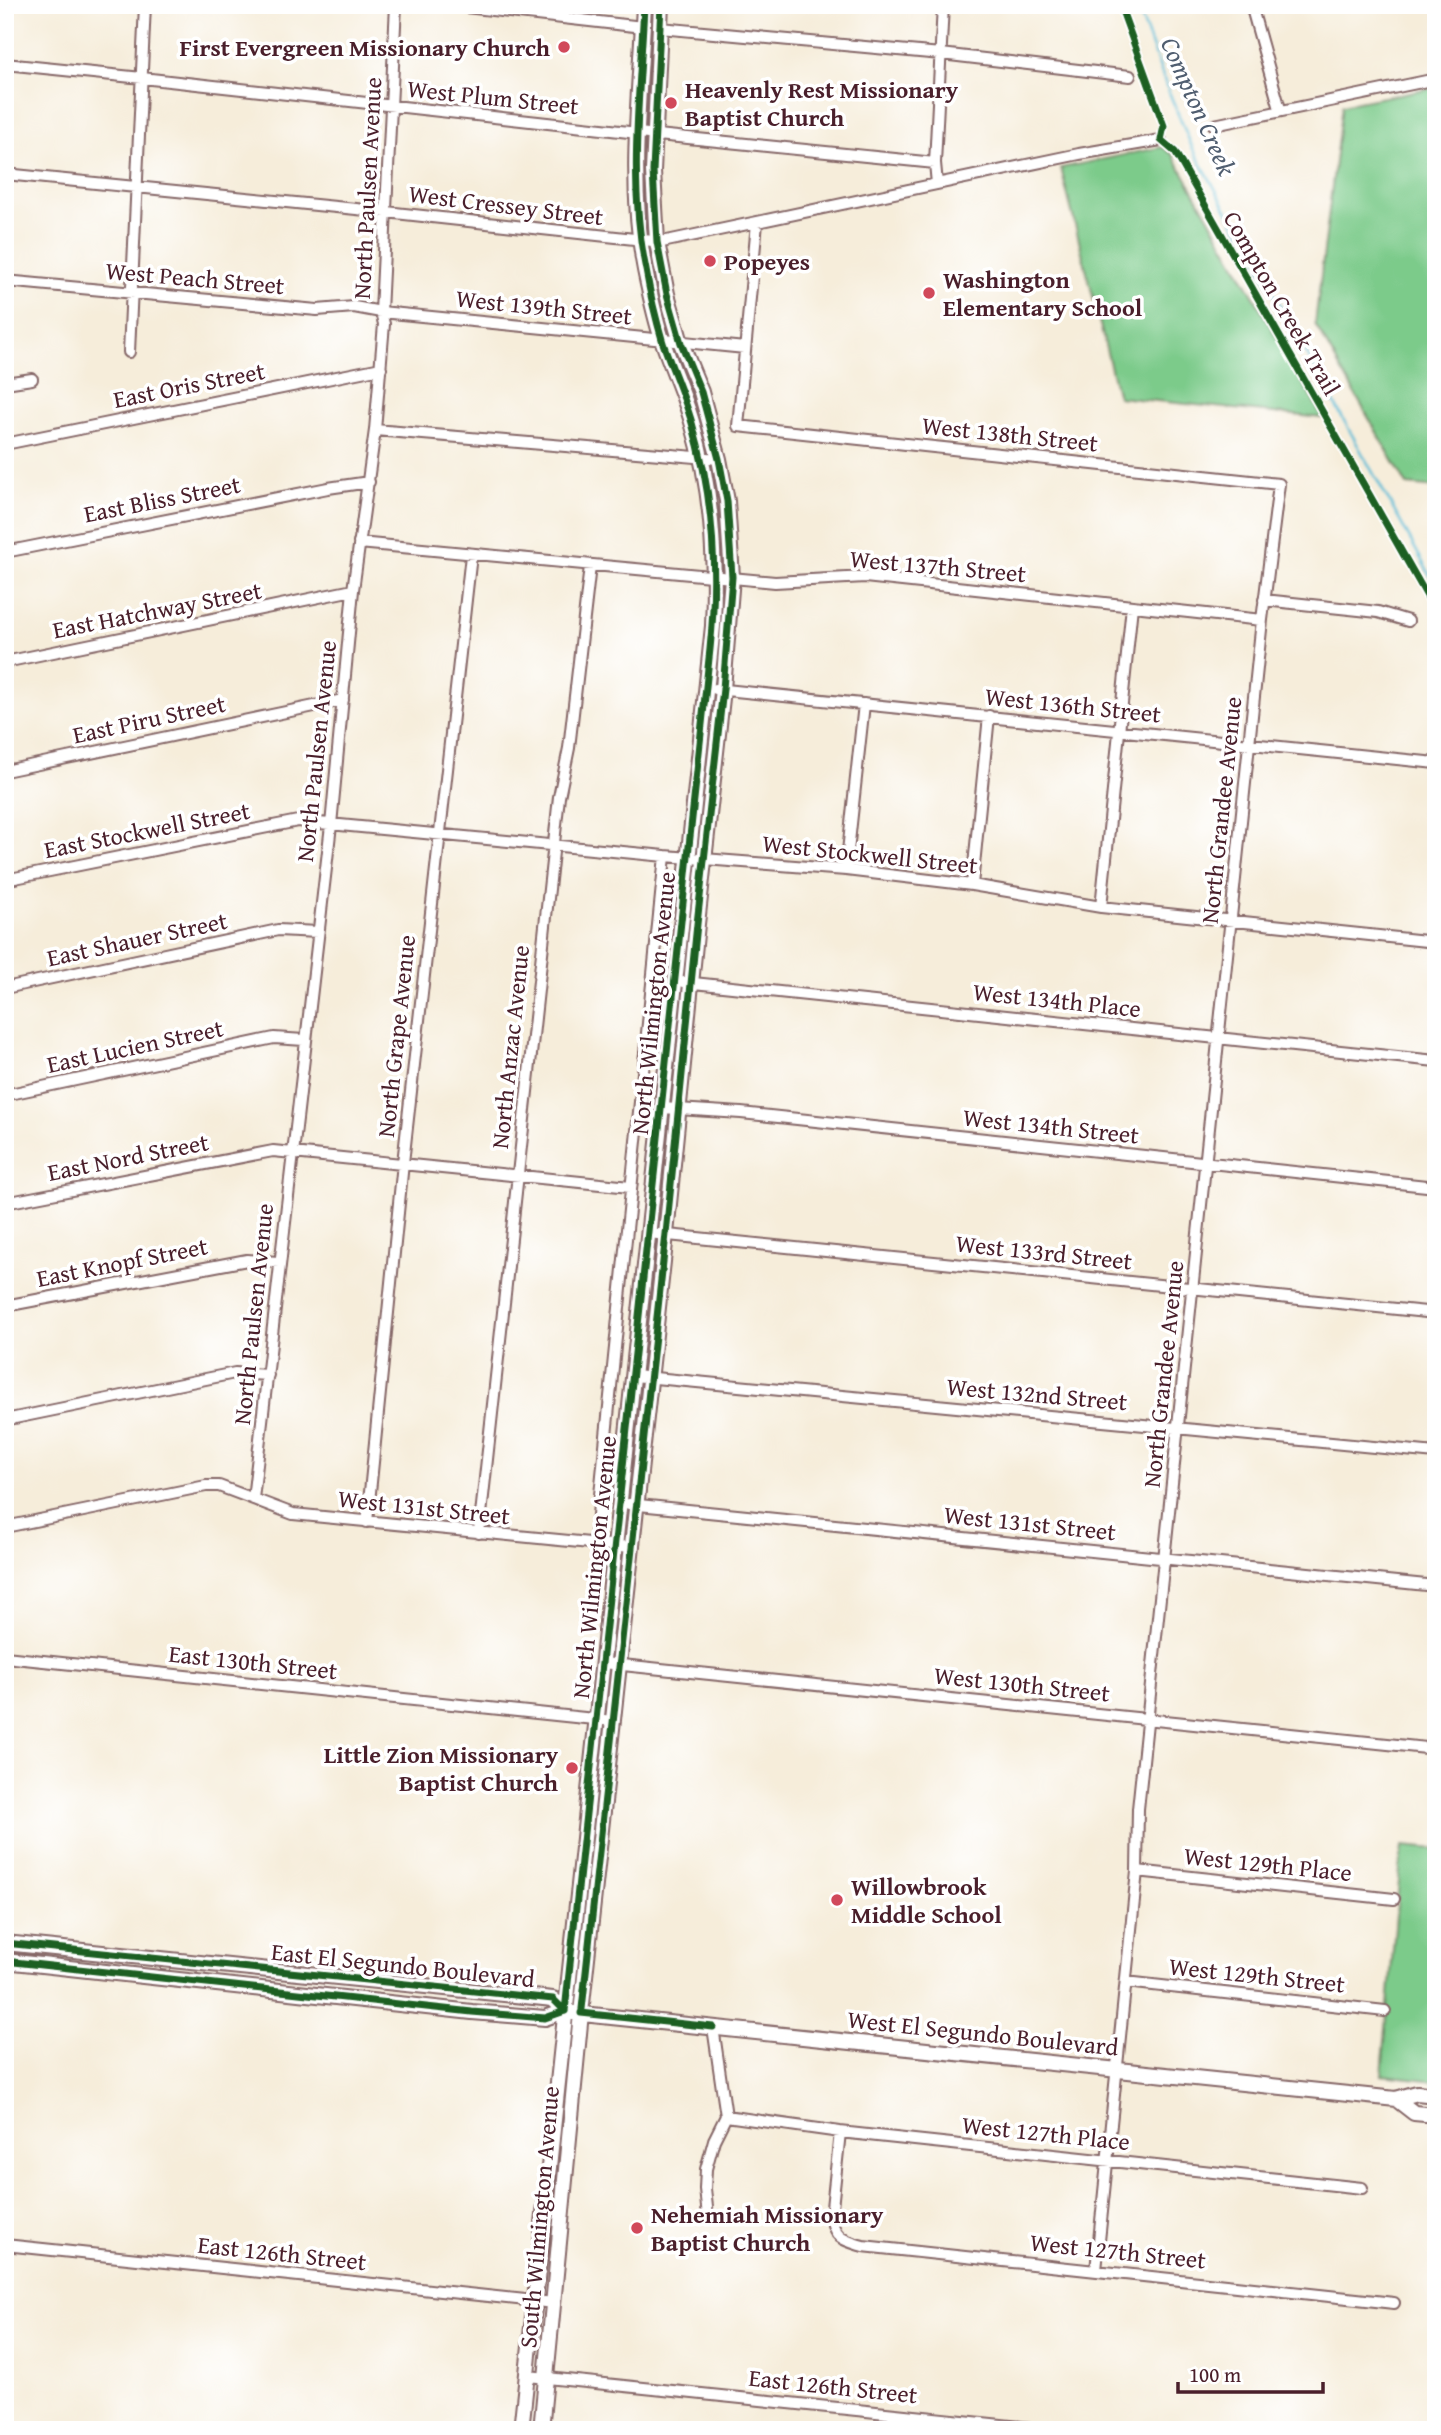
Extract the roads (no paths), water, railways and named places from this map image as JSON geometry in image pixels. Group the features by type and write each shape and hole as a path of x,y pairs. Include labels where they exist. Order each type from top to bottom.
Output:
{"main road":[{"name":"North Wilmington Avenue","path":"541,2249 713,626 713,528 702,459 662,340 641,242 638,133 644,5"},
{"name":"North Wilmington Avenue","path":"582,2011 723,690 732,578 727,501 719,459 701,392 681,343 661,272 657,242 653,171 661,5"},
{"name":"East El Segundo Boulevard","path":"5,1943 553,1999 565,2011 548,2018 472,2012 5,1961"},
{"name":"West El Segundo Boulevard","path":"565,2011 1396,2099 1417,2093 1436,2095"},
{"name":"South Wilmington Avenue","path":"541,2430 582,2011"},
{"name":"West El Segundo Boulevard","path":"1396,2099 1414,2113 1436,2115"},
{"name":"South Wilmington Avenue","path":"521,2430 541,2249"}],"street":[{"path":"129,352 145,5"},
{"name":"North Paulsen Avenue","path":"253,1499 331,825 353,590 375,430 384,324 382,312 396,5"},
{"path":"448,5 643,27"},
{"path":"937,184 935,163 943,5"},
{"path":"1251,5 1280,109"},
{"path":"660,28 942,54 1130,76"},
{"name":"West Plum Street","path":"5,64 935,163"},
{"path":"1214,125 1280,109 1436,79"},
{"name":"West Cressey Street","path":"5,174 657,242 1079,154 1161,140"},
{"path":"745,348 757,223"},
{"name":"West Peach Street","path":"5,281 317,310 354,307 382,312"},
{"name":"West 139th Street","path":"382,312 745,348"},
{"name":"West 138th Street","path":"745,348 738,426 1279,484"},
{"name":"East Oris Street","path":"5,444 380,368"},
{"path":"5,383 32,379"},
{"path":"375,430 719,459"},
{"name":"East Bliss Street","path":"5,552 369,482"},
{"name":"North Grandee Avenue","path":"1096,2270 1137,1871 1138,1809 1264,600 1279,484"},
{"name":"West 137th Street","path":"359,543 775,582 865,577 1262,620"},
{"name":"North Grape Avenue","path":"367,1522 403,1163 471,555"},
{"name":"North Anzac Avenue","path":"478,1533 559,797 569,748 590,566"},
{"name":"East Hatchway Street","path":"5,662 353,590"},
{"path":"1264,600 1378,612 1408,621"},
{"path":"1101,907 1132,606"},
{"name":"West 136th Street","path":"706,688 1436,763"},
{"name":"East Piru Street","path":"5,771 343,701"},
{"path":"846,870 864,704"},
{"path":"972,885 989,716"},
{"name":"West Stockwell Street","path":"298,821 665,856 846,870 972,885 1101,907 1436,942"},
{"name":"East Stockwell Street","path":"5,880 298,821"},
{"path":"595,1544 665,856"},
{"name":"East Shauer Street","path":"5,988 278,930 318,932"},
{"name":"West 134th Place","path":"675,981 1436,1061"},
{"name":"East Lucien Street","path":"5,1096 274,1038 304,1041"},
{"name":"West 134th Street","path":"662,1108 741,1113 1436,1187"},
{"name":"East Nord Street","path":"5,1203 258,1153 292,1152 630,1187"},
{"name":"West 133rd Street","path":"648,1233 1436,1313"},
{"name":"East Knopf Street","path":"5,1306 247,1260 279,1262"},
{"path":"5,1420 235,1373 268,1375"},
{"name":"West 132nd Street","path":"634,1376 1436,1453"},
{"name":"West 131st Street","path":"5,1527 206,1486 219,1486 293,1514 631,1547"},
{"name":"West 131st Street","path":"620,1503 1436,1586"},
{"name":"East 130th Street","path":"5,1657 597,1719"},
{"name":"West 130th Street","path":"603,1663 1436,1749"},
{"path":"597,1719 613,1721"},
{"name":"West 129th Place","path":"1137,1871 1394,1899"},
{"name":"West 129th Street","path":"1126,1982 1385,2011"},
{"path":"708,2217 706,2169 714,2140 726,2116 713,2028"},
{"name":"West 127th Place","path":"726,2116 840,2132 1362,2188"},
{"name":"West 127th Street","path":"840,2132 831,2209 833,2229 839,2237 863,2246 1394,2303"},
{"name":"East 126th Street","path":"5,2245 554,2303"},
{"name":"East 126th Street","path":"528,2376 1050,2430"}],"waterway":[{"name":"Compton Creek","path":"1137,5 1192,147 1436,586"}],"place":[{"name":"First Evergreen Missionary Church","path":"564,47"},
{"name":"Heavenly Rest Missionary Baptist Church","path":"671,103"},
{"name":"Popeyes","path":"710,261"},
{"name":"Washington Elementary School","path":"929,293"},
{"name":"Little Zion Missionary Baptist Church","path":"572,1768"},
{"name":"Willowbrook Middle School","path":"837,1900"},
{"name":"Nehemiah Missionary Baptist Church","path":"637,2228"}]}
